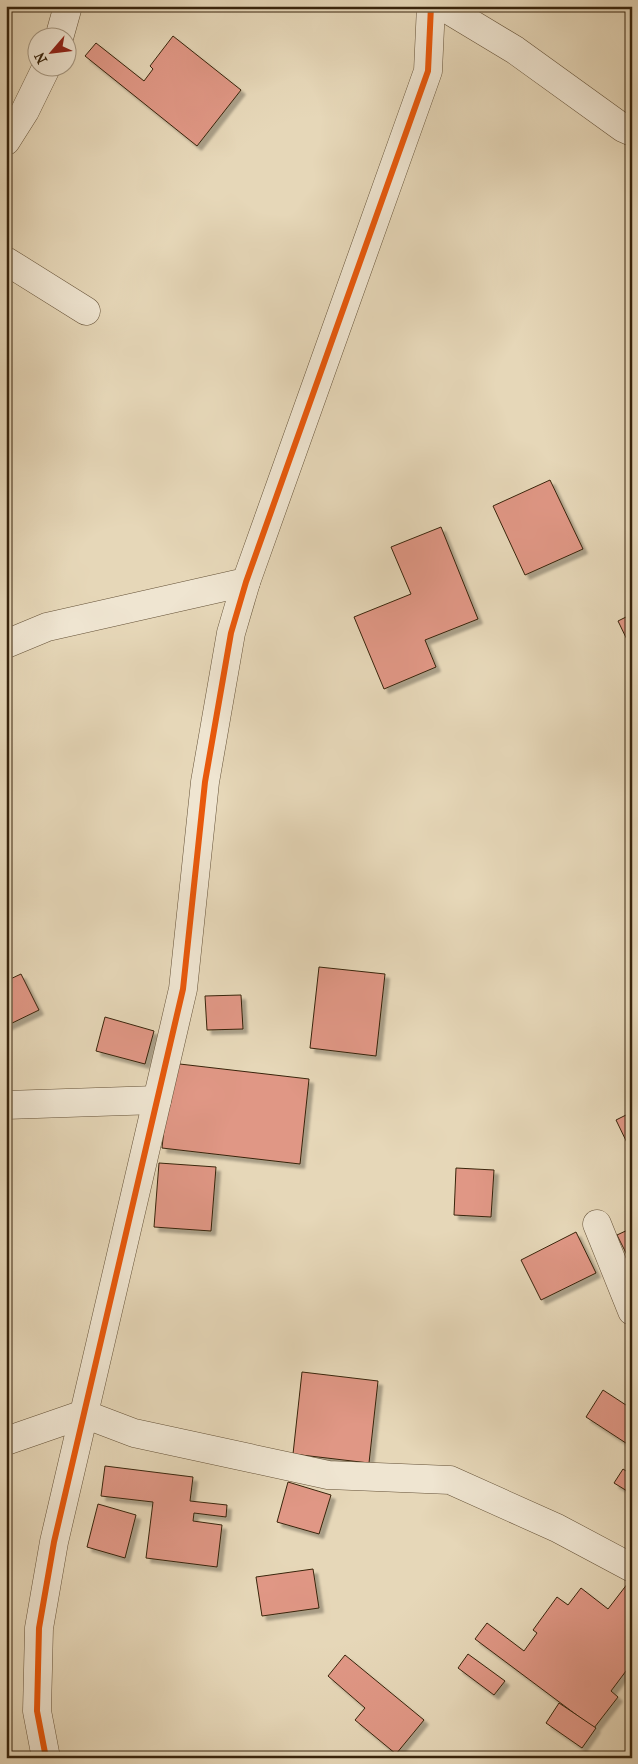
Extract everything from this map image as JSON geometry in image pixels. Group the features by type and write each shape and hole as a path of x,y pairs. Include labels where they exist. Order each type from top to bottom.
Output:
{"street":[{"path":"62,28 68,6"},
{"path":"46,1758 36,1711 39,1628 54,1542 184,989 205,782 231,633 246,582 428,70 431,6"},
{"path":"442,6 515,50 623,128 632,132"},
{"path":"6,141 25,111 41,78"},
{"path":"6,261 86,311"},
{"path":"6,644 47,627 246,582"},
{"path":"6,1105 157,1100"},
{"path":"597,1224 632,1311"},
{"path":"6,1441 84,1414 134,1433 328,1475 450,1480 557,1528 632,1568"}],"building":[{"path":"173,36 241,90 197,146 85,56 96,43 144,81 153,69 150,66"},
{"path":"550,480 583,549 525,575 493,506"},
{"path":"441,527 478,619 425,640 436,667 384,689 354,617 411,594 391,547"},
{"path":"632,614 632,650 618,621"},
{"path":"319,967 385,974 376,1056 310,1048"},
{"path":"21,974 39,1010 6,1026 6,981"},
{"path":"241,995 243,1029 207,1030 205,996"},
{"path":"105,1017 154,1031 145,1064 96,1051"},
{"path":"171,1063 309,1079 300,1164 162,1148"},
{"path":"632,1112 632,1153 616,1120"},
{"path":"159,1163 216,1167 211,1231 154,1227"},
{"path":"456,1168 494,1170 491,1217 454,1215"},
{"path":"632,1228 632,1265 617,1235"},
{"path":"576,1232 596,1273 541,1300 521,1260"},
{"path":"302,1372 378,1381 369,1463 293,1454"},
{"path":"603,1390 632,1409 632,1447 586,1417"},
{"path":"105,1466 193,1477 190,1501 227,1505 226,1517 194,1513 193,1521 222,1525 217,1567 146,1558 153,1502 101,1496"},
{"path":"623,1469 632,1475 632,1494 614,1483"},
{"path":"288,1482 331,1495 319,1534 277,1522"},
{"path":"98,1504 136,1515 125,1558 87,1547"},
{"path":"313,1569 319,1608 262,1616 256,1577"},
{"path":"628,1583 632,1586 632,1663 611,1691 618,1697 594,1728 475,1639 487,1623 524,1651 537,1633 533,1630 557,1597 568,1605 581,1588 608,1609"},
{"path":"468,1654 505,1681 494,1695 458,1668"},
{"path":"345,1655 424,1720 396,1754 355,1720 365,1708 328,1676"},
{"path":"559,1703 596,1728 582,1748 546,1723"}],"cycle path":[{"path":"46,1758 37,1711 39,1628 54,1542 183,989 205,782 231,633 246,582 428,71 431,6"}]}
